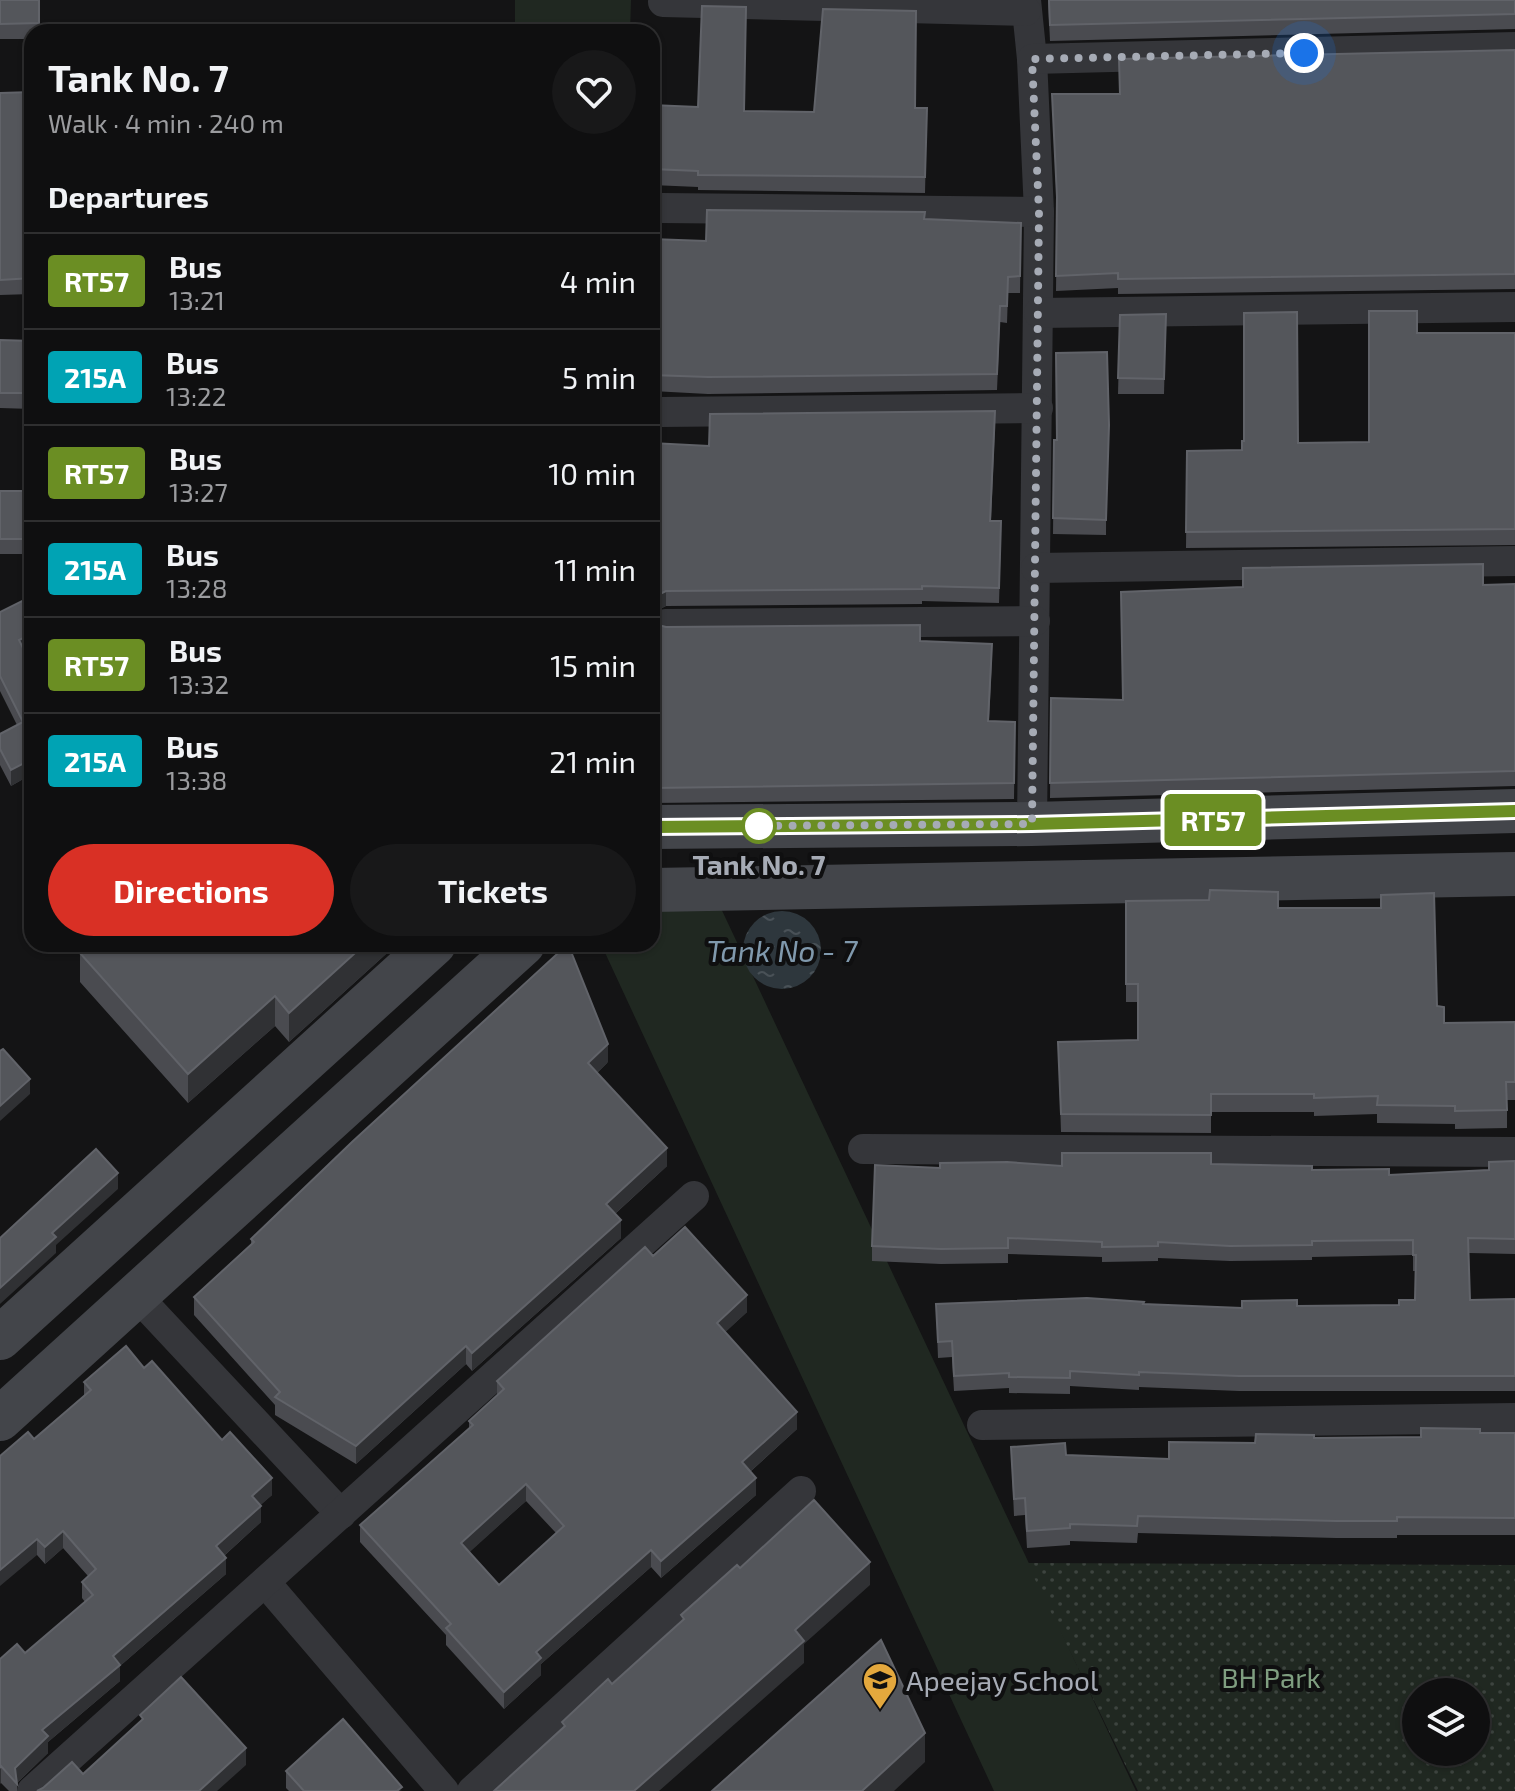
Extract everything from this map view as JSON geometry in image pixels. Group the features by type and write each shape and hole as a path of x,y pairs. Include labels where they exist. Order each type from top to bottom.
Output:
{"main road":[{"path":"660,827 1032,824 1515,811"},
{"path":"1393,815 1393,877"},
{"path":"660,890 1515,874"},
{"path":"0,1338 425,952"},
{"path":"0,1419 514,952"},
{"path":"340,1029 379,1075"}],"street":[{"path":"663,2 1026,5 1032,59 1039,212 1032,824"},
{"path":"1032,59 1515,47"},
{"path":"661,208 1039,212"},
{"path":"1039,313 1515,307"},
{"path":"660,412 1038,408"},
{"path":"1036,568 1515,561"},
{"path":"666,624 1035,621"},
{"path":"863,1149 1515,1152"},
{"path":"32,1791 694,1196"},
{"path":"136,1295 341,1514"},
{"path":"982,1425 1515,1418"},
{"path":"472,1791 801,1491"},
{"path":"265,1582 444,1791"}],"green space":[{"path":"515,0 631,0 630,24 515,24"},
{"path":"718,902 1136,1791 994,1791 605,952 660,952 660,905"},
{"name":"BH Park","path":"1027,1563 1515,1565 1515,1791 1138,1791"}],"water":[{"name":"Tank No - 7","path":"774,911 790,911 804,917 815,928 821,950 815,972 804,983 790,989 774,989 760,983 749,972 743,958 743,942 749,928 760,917"}],"building":[{"path":"0,0 39,0 39,23 0,24"},
{"path":"1049,0 1515,0 1515,14 1050,25"},
{"path":"702,6 746,7 744,111 814,112 823,9 916,11 915,108 927,108 925,177 698,175 698,171 660,169 660,105 698,107"},
{"path":"1515,50 1515,274 1118,279 1118,273 1056,276 1057,197 1052,94 1120,94 1119,59"},
{"path":"24,92 24,278 0,280 0,93"},
{"path":"707,210 925,212 924,219 1021,223 1020,276 1008,277 1007,306 1000,306 997,374 660,375 660,239 706,241"},
{"path":"1369,311 1417,311 1417,333 1515,333 1515,529 1186,532 1187,451 1242,450 1244,313 1297,312 1298,443 1369,442"},
{"path":"1166,314 1164,379 1118,378 1120,315"},
{"path":"0,340 24,341 24,393 0,393"},
{"path":"1107,352 1109,425 1106,520 1053,518 1054,440 1057,440 1056,353"},
{"path":"995,411 990,521 1001,521 999,588 922,586 922,589 666,591 660,594 660,443 709,446 710,414"},
{"path":"0,491 24,491 24,539 0,539"},
{"path":"1483,564 1483,585 1515,584 1515,771 1050,783 1051,698 1123,700 1121,592 1243,587 1243,568"},
{"path":"24,600 24,638 19,640 24,650 24,763 11,770 0,749 0,734 23,722 0,676 0,612"},
{"path":"920,625 920,641 992,644 988,721 1015,722 1014,783 660,788 660,626"},
{"path":"1210,890 1278,892 1278,908 1381,908 1381,895 1434,893 1437,1006 1444,1007 1444,1023 1515,1022 1515,1082 1506,1082 1507,1110 1455,1111 1455,1106 1377,1105 1378,1096 1314,1098 1314,1094 1211,1094 1211,1115 1061,1114 1058,1042 1138,1040 1138,984 1126,984 1126,901 1209,900"},
{"path":"356,952 289,1013 275,996 188,1074 80,953"},
{"path":"559,952 571,952 608,1044 588,1063 667,1148 606,1204 621,1220 472,1353 466,1346 356,1446 275,1397 280,1392 194,1297 254,1242 251,1239"},
{"path":"3,1049 30,1079 0,1106 0,1051"},
{"path":"96,1149 118,1173 52,1233 56,1237 0,1288 0,1238"},
{"path":"1062,1153 1211,1153 1211,1164 1312,1166 1312,1170 1389,1169 1389,1175 1489,1170 1489,1162 1515,1161 1515,1239 1468,1238 1470,1300 1515,1299 1515,1376 1239,1376 1139,1372 1139,1375 1070,1371 1070,1378 1009,1377 1009,1373 954,1376 952,1341 938,1342 936,1304 1087,1298 1242,1308 1242,1301 1297,1300 1297,1306 1399,1305 1399,1300 1415,1300 1416,1255 1413,1255 1413,1240 1230,1246 1158,1242 1158,1246 1102,1247 1102,1242 1008,1238 1008,1248 872,1246 875,1165 940,1168 940,1163 1007,1162 1062,1166"},
{"path":"685,1227 747,1295 717,1323 797,1412 742,1462 756,1478 661,1561 651,1550 536,1652 541,1658 504,1692 446,1628 451,1624 360,1525 473,1425 469,1421 504,1389 497,1381 645,1247 653,1256","holes":["526,1484 564,1526 499,1585 461,1543"]},
{"path":"126,1346 144,1368 152,1361 222,1440 230,1432 272,1478 252,1496 261,1506 216,1546 226,1558 113,1656 120,1665 42,1730 48,1736 15,1768 17,1784 0,1768 0,1659 17,1644 25,1653 93,1595 82,1582 96,1569 63,1531 45,1547 37,1539 0,1570 0,1456 28,1432 34,1439 91,1390 84,1382"},
{"path":"1421,1428 1515,1433 1515,1518 1397,1517 1397,1521 1336,1521 1138,1516 1137,1526 1070,1524 1070,1528 1027,1531 1025,1498 1014,1499 1011,1447 1065,1443 1066,1455 1169,1459 1169,1442 1255,1443 1256,1434 1314,1435 1314,1438 1421,1437"},
{"path":"814,1500 870,1562 795,1630 804,1641 634,1791 494,1791 565,1726 562,1722 608,1679 612,1684 684,1619 681,1615 737,1565 740,1568"},
{"name":"Apeejay School","path":"881,1640 925,1733 862,1791 712,1791"},
{"path":"181,1677 246,1748 199,1791 37,1791 72,1762 83,1774 143,1719 140,1715"},
{"path":"343,1719 402,1787 397,1791 304,1791 286,1771"}],"bus line":[{"name":"RT57","path":"660,827 1032,824 1515,811"}],"place":[{"name":"Tank No. 7","path":"759,826"},
{"name":"Apeejay School","path":"880,1711"}],"route":[{"path":"759,826 747,826 1032,824 1039,212 1032,59 1304,53"}]}
